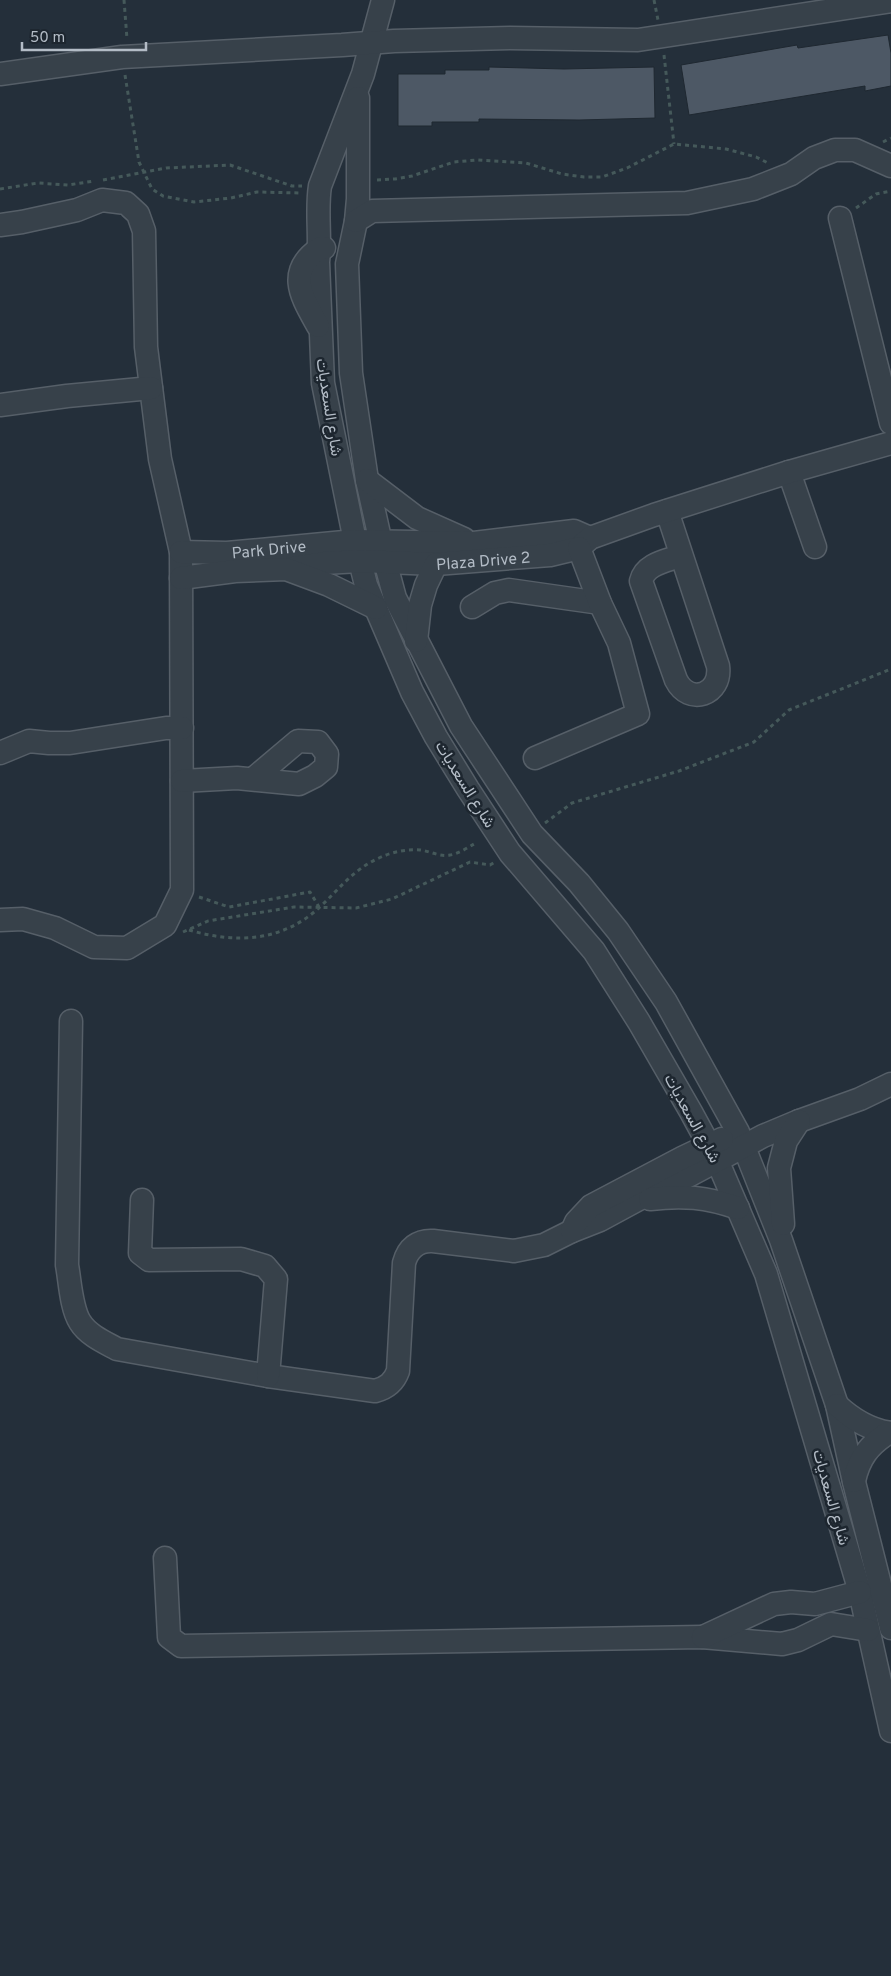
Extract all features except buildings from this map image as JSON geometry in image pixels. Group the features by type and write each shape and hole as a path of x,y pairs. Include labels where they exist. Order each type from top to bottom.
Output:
{"street":[{"path":"358,85 363,74 383,0"},
{"path":"0,74 122,57 371,43 510,38 638,40 891,1"},
{"name":"شارع السعديات","path":"358,85 320,186 318,195 320,248 318,262 323,383 357,551 366,584 412,692 468,790 510,853 594,951 638,1022 713,1152 766,1274 860,1592 891,1731"},
{"name":"شارع السعديات","path":"358,85 356,221 347,264 350,373 367,480 395,598 461,726 532,834 579,883 618,932 666,1002 741,1139 781,1240 837,1405 854,1482 891,1628"},
{"path":"356,221 372,210 687,203 753,189 792,174 814,158 835,150 855,150 891,166"},
{"path":"320,248 349,251 348,198 358,175 327,168"},
{"path":"0,224 22,222 77,210 102,200 126,203 138,214 144,231 146,347 160,459 181,552 182,728 182,890 165,926 127,948 94,947 55,928 23,919 0,920"},
{"path":"840,218 891,423"},
{"path":"0,405 66,396 151,388"},
{"name":"Plaza Drive 2","path":"383,551 436,564 550,556 660,513 789,472 891,443"},
{"path":"789,472 816,546"},
{"path":"367,480 417,518 474,543"},
{"path":"660,513 674,558 718,666 716,683 713,688 704,694 692,695 682,690 678,685 641,586 641,580 645,571 674,558"},
{"name":"Plaza Drive 2","path":"383,551 574,532 584,543"},
{"path":"536,758 638,714 619,643 600,604 584,543"},
{"path":"357,551 383,551"},
{"name":"Park Drive","path":"181,552 357,551"},
{"name":"Park Drive","path":"181,578 236,571 286,569 324,563 357,551"},
{"path":"416,641 420,605 426,585 436,564"},
{"path":"286,569 329,585 376,608"},
{"path":"472,607 495,593 509,590 600,604"},
{"path":"0,753 29,741 48,744 70,744 166,728 182,728"},
{"path":"182,781 253,779"},
{"path":"71,1021 67,1265 72,1297 80,1322 95,1338 117,1349 268,1376 375,1391 382,1389 392,1382 398,1371 404,1263 406,1256 415,1245 421,1242 433,1241 514,1250 529,1249 558,1239 572,1231 600,1220 713,1152"},
{"path":"572,1231 591,1206 824,1103 891,1083"},
{"path":"741,1139 860,1099 891,1083"},
{"path":"781,1240 783,1223 779,1168 786,1141 799,1121"},
{"path":"636,1200 671,1196 696,1197 738,1208"},
{"path":"142,1200 140,1253 149,1260 241,1259 265,1266 276,1279 268,1376"},
{"path":"837,1405 860,1423 889,1433"},
{"path":"854,1482 857,1466 864,1453 875,1441 889,1433"},
{"path":"164,1558 169,1637 181,1646 702,1637 782,1644 798,1640 831,1624 867,1623 878,1620 885,1625 891,1636"},
{"path":"702,1637 774,1604 790,1602 806,1604 824,1603 860,1592"}],"path":[{"path":"0,189 38,183 68,185 144,173 184,166 230,165 292,186 309,186 300,194 276,191 257,192 231,198 194,202 164,196 152,189 144,173 139,162 122,57 127,39 124,0"},
{"path":"654,0 662,36 674,144"},
{"path":"358,175 395,179 412,176 454,162 477,160 526,163 562,174 602,177 627,168 674,144 726,149 756,157 792,174"},
{"path":"840,218 876,194 891,191"},
{"path":"532,834 572,803 679,771 754,742 789,710 891,669"},
{"path":"188,930 212,937 236,939 258,937 281,931 303,920 320,907 356,870 379,858 398,851 420,850 440,855 451,855 474,844"},
{"path":"179,933 208,921 249,913 294,907 356,908 392,899 470,862 490,865 510,853"},
{"path":"182,890 229,907 310,892 320,907"}]}
